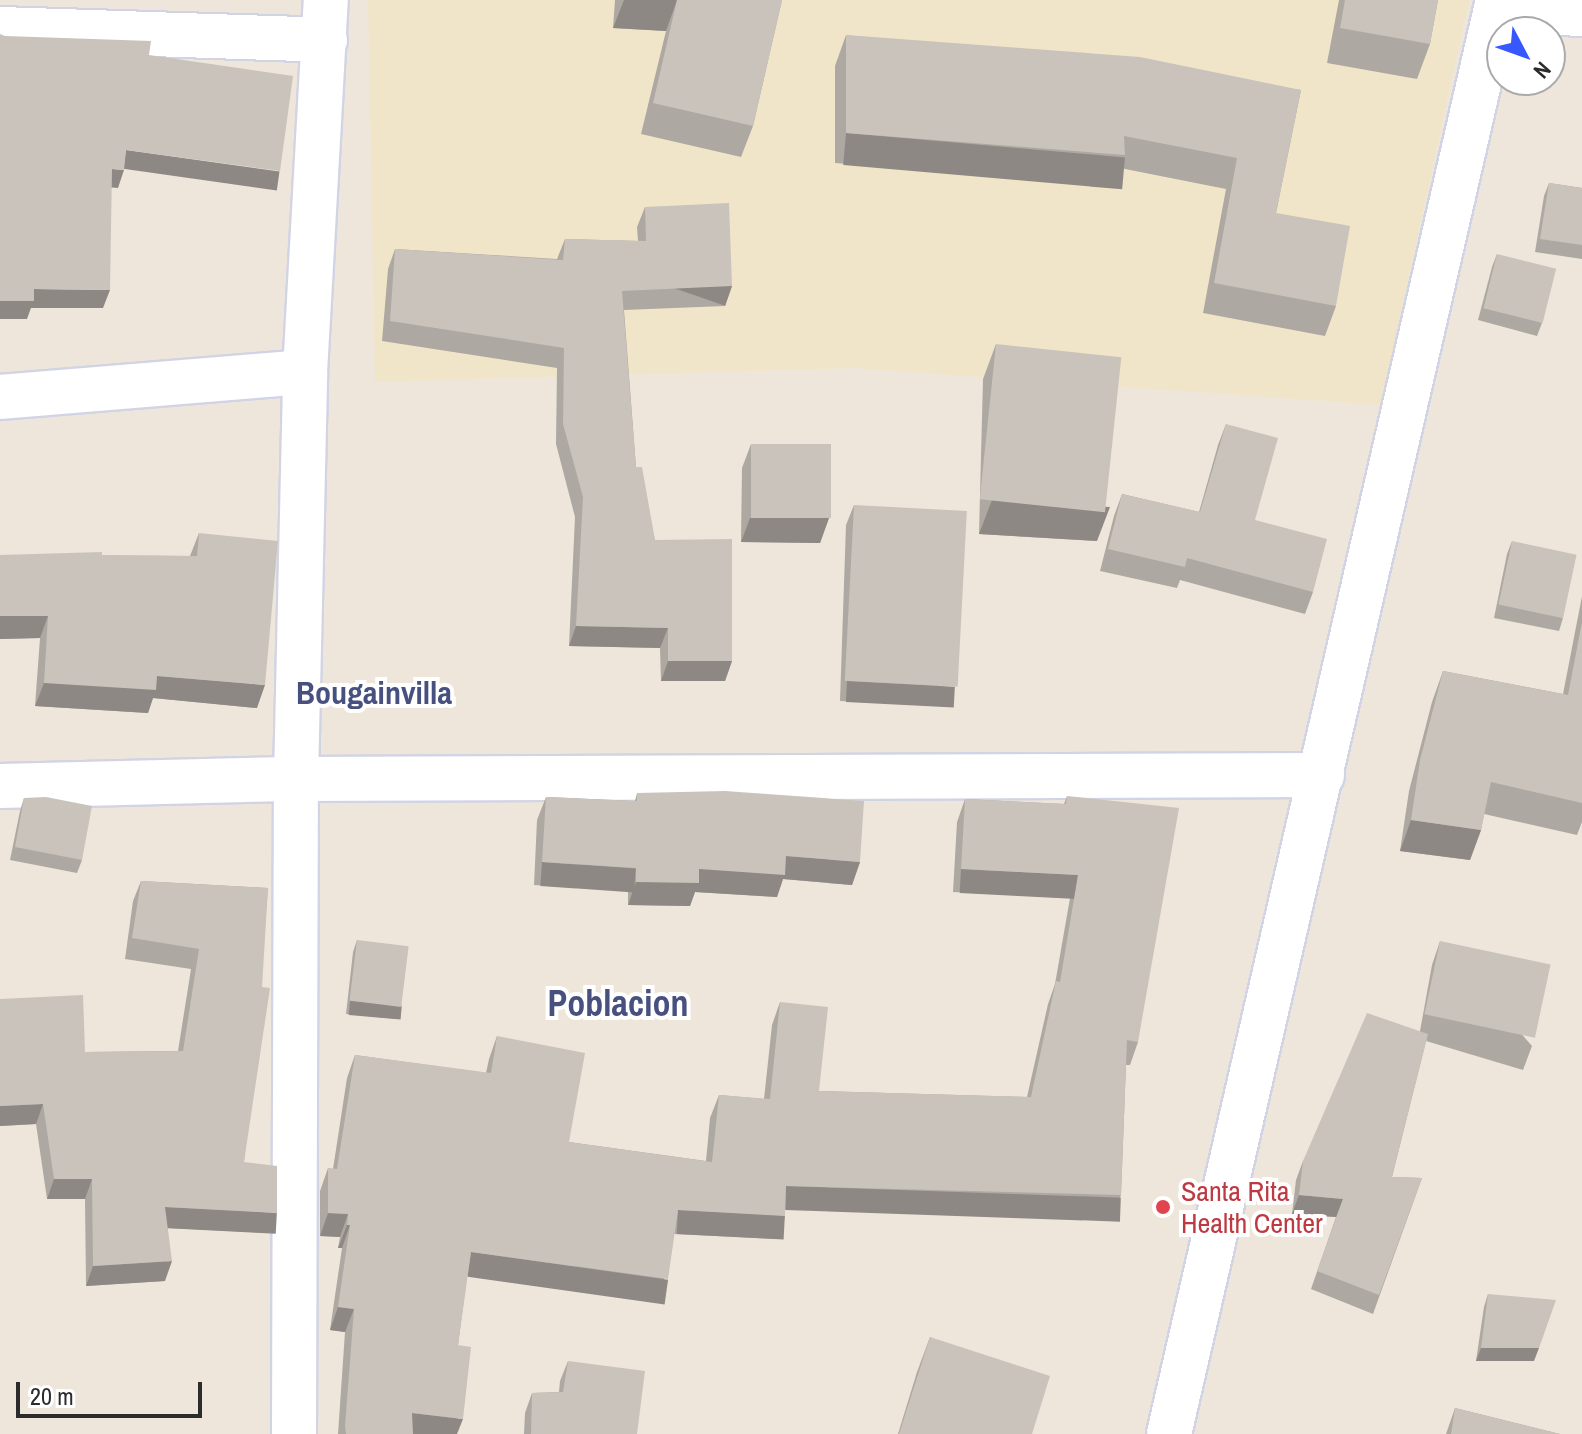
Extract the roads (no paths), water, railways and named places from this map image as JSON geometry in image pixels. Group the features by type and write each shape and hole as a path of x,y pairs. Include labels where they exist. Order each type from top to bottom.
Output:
{"street":[{"path":"1169,1434 1497,5 1582,14"},
{"path":"0,29 326,20 305,372 296,779 294,1434"},
{"path":"0,397 305,372"},
{"path":"0,786 296,779 1322,775"}],"place":[{"name":"Santa Rita Health Center","path":"1163,1207"}],"district":[{"name":"Bougainvilla","path":"374,693"},
{"name":"Poblacion","path":"618,1004"}]}
